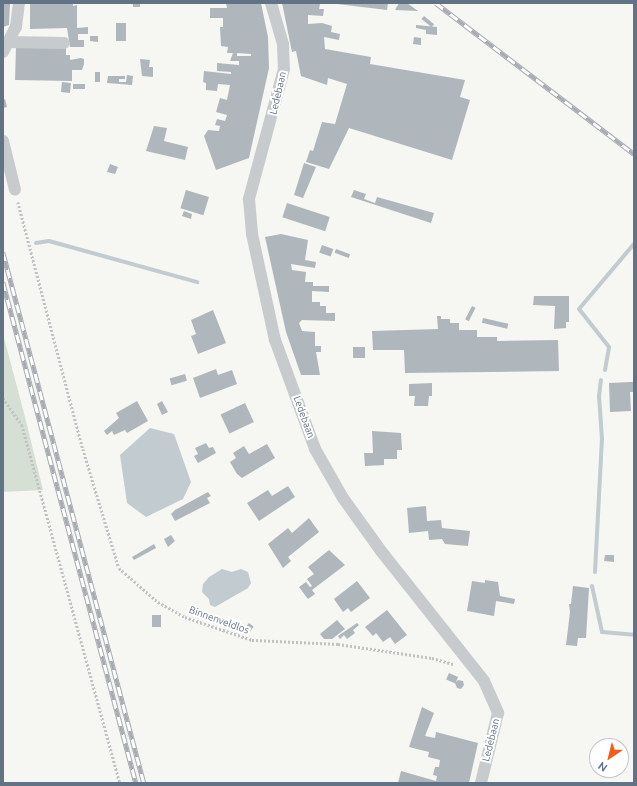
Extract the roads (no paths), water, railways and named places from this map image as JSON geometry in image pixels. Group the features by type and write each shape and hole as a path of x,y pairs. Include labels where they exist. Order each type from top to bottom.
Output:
{"street":[{"path":"19,3 18,19 6,47 64,44"},
{"name":"Ledebaan","path":"271,3 283,44 284,69 249,199 252,234 276,340 315,448 343,498 381,551 484,681 498,713 481,783"},
{"path":"3,141 15,190"}],"waterway":[{"path":"36,243 49,241 197,282"},
{"path":"605,370 609,347 579,309 634,244"},
{"path":"595,572 602,439 599,396 601,380"},
{"path":"592,586 602,632 634,635"}],"railway":[{"path":"436,3 634,154"},
{"path":"3,252 144,783"},
{"path":"3,282 136,783"}]}
